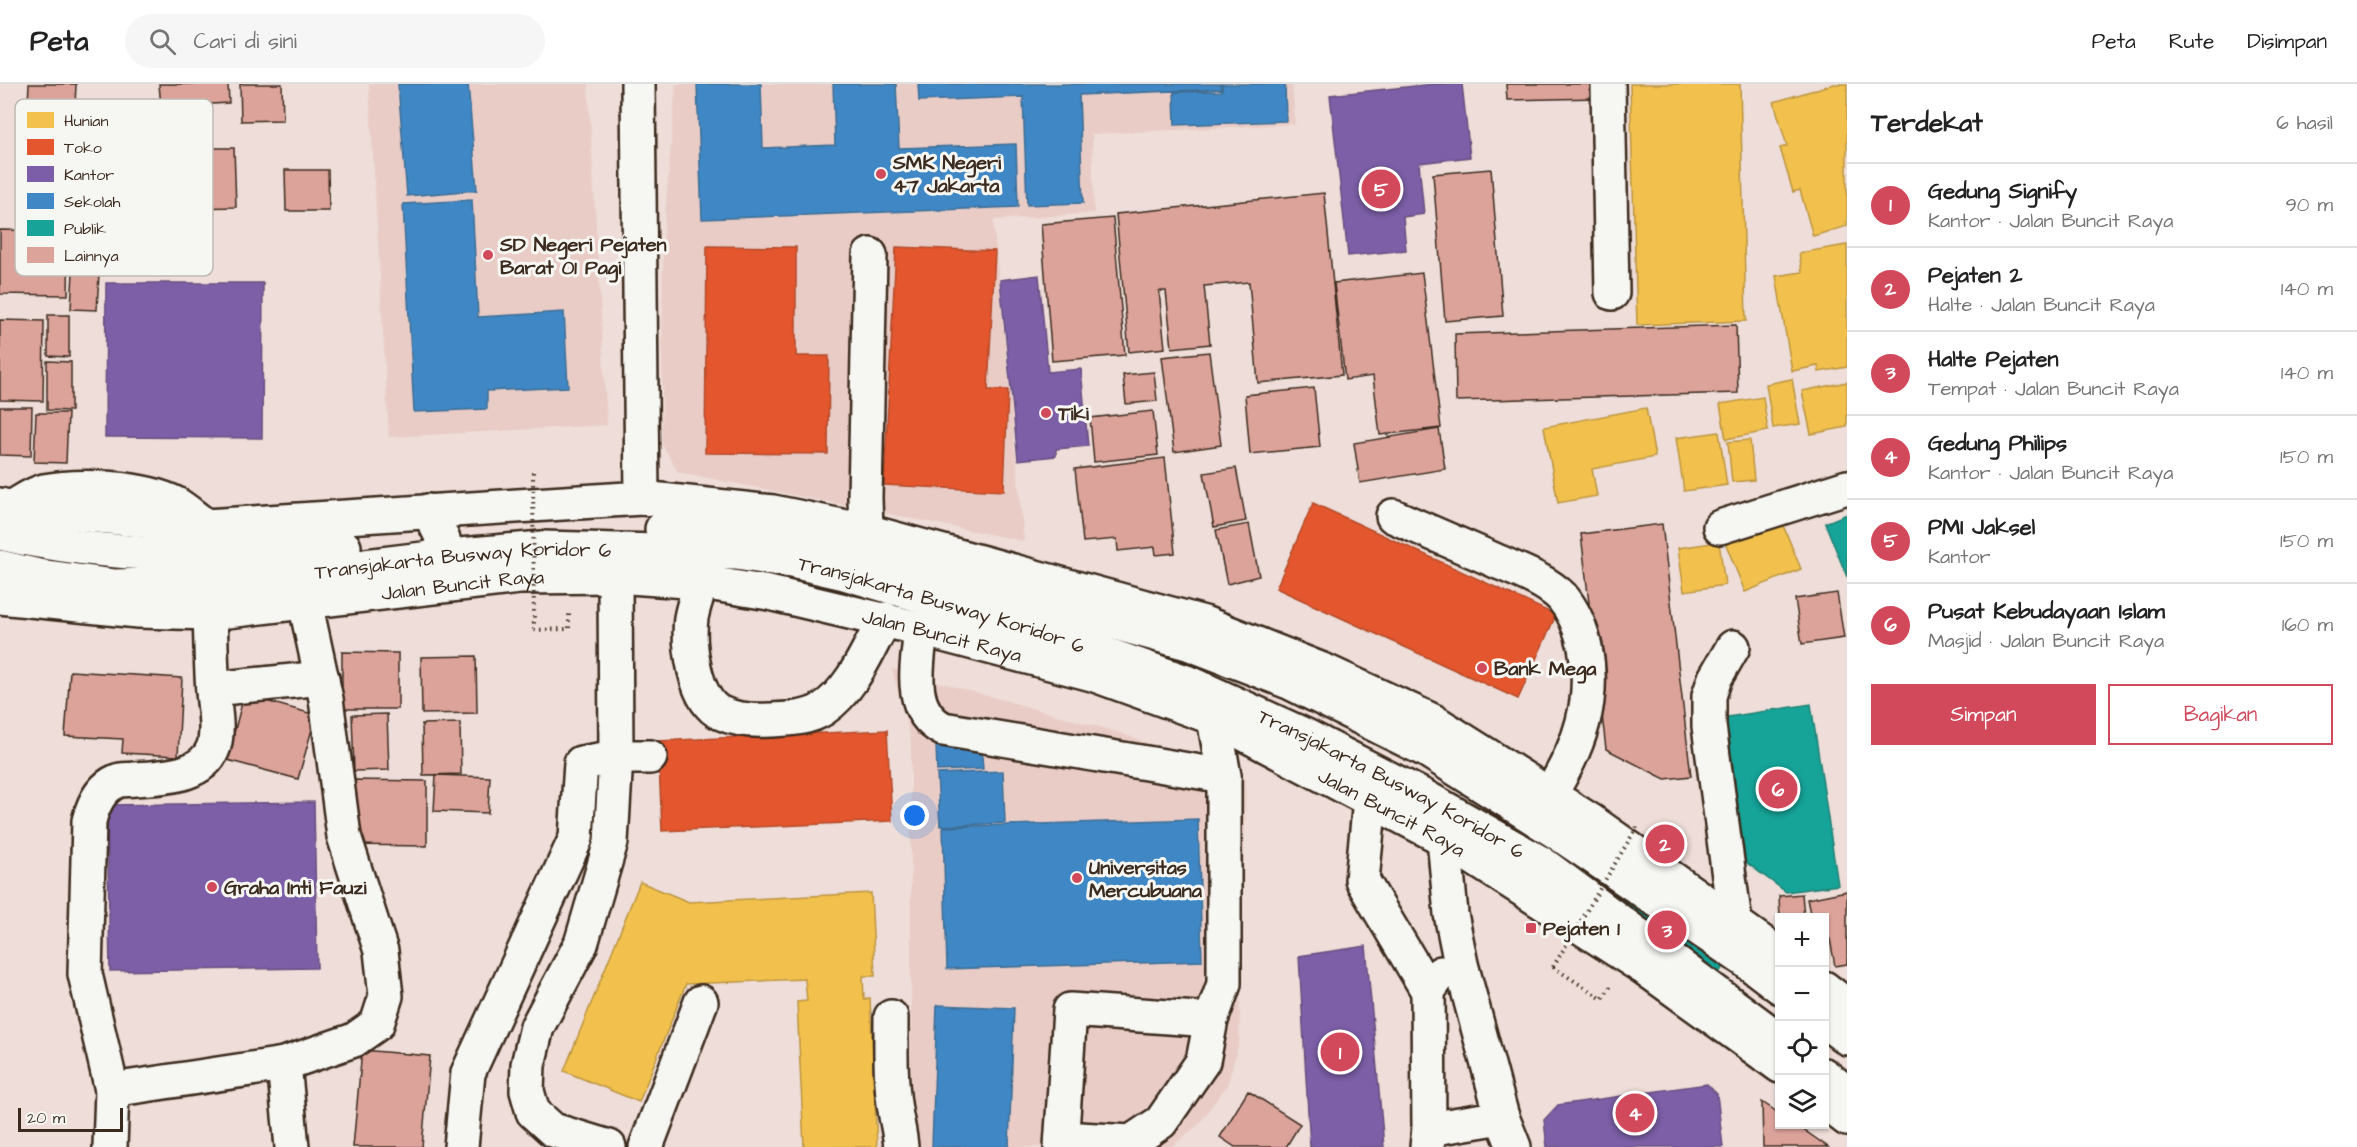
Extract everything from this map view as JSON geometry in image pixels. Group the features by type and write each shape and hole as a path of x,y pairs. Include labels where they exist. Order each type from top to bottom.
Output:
{"main road":[{"path":"638,84 642,498"},
{"path":"1608,84 1612,293"},
{"path":"866,531 870,255"},
{"path":"1720,527 1847,487"},
{"name":"Jalan Buncit Raya","path":"0,597 138,611 210,613 306,602 439,548 642,498 773,512 866,531 1204,623 1325,671 1433,721 1550,794 1775,952"},
{"name":"Jalan Buncit Raya","path":"4,515 206,526 439,548 520,577 615,576 701,582 769,593 885,619 1092,674 1214,718 1444,839 1643,967 1775,1063"},
{"name":"Transjakarta Busway Koridor 6","path":"4,515 45,543 136,553 225,555 314,549 439,548 630,549 736,553 791,561 844,573 1034,629 1192,684 1304,735 1404,786 1541,863 1775,1037"},
{"path":"1393,516 1539,580 1561,596 1572,610 1579,626 1588,662 1588,706 1565,768 1550,794"},
{"name":"Transjakarta Busway Koridor 6","path":"0,567 39,576 115,586 224,583 439,548 504,532 659,529 724,529 790,538 873,556 1188,643 1289,682 1428,752 1558,833 1775,984"},
{"path":"609,1147 553,1130 533,1112 527,1091 528,1065 537,1027 580,944 611,842 616,756 615,576"},
{"path":"701,582 691,618 692,667 709,703 719,713 742,719 759,721 804,717 822,710 837,697 856,672 885,619"},
{"path":"112,1090 284,1064 354,1040 377,1024 386,996 381,951 344,836 334,750 306,602"},
{"path":"110,1147 112,1090 85,974 88,821 93,804 101,793 117,781 160,777 188,771 205,762 214,745 216,724 210,613"},
{"path":"921,629 917,682 921,704 925,716 943,729 1224,776"},
{"path":"1733,647 1715,678 1709,696 1709,726 1735,922"},
{"path":"213,689 322,678"},
{"path":"1211,1020 1070,1010 1061,1143 1131,1142 1161,1122 1203,1061 1211,1020 1224,984 1224,776 1214,718"},
{"path":"461,1147 468,1073 576,838 581,763 616,756 650,757"},
{"path":"1370,800 1362,880 1428,991 1428,1138 1502,1117"},
{"path":"1444,839 1451,914 1461,964 1502,1117 1514,1147"},
{"path":"1428,991 1443,971 1461,964"},
{"path":"1829,992 1847,1006"},
{"path":"646,1147 701,1002"},
{"path":"891,1017 891,1069 901,1147"},
{"path":"1829,1025 1847,1038"},
{"path":"284,1064 292,1147"},
{"path":"1829,1079 1847,1093"},
{"path":"1829,1105 1847,1119"}],"path":[{"path":"533,472 534,630"},
{"path":"1552,967 1637,827"}],"shaded area":[{"name":"SD Negeri Pejaten Barat 01 Pagi","path":"369,84 588,84 607,425 389,437"},
{"path":"676,84 1292,84 1295,124 1092,134 1094,213 993,220 1024,541 678,472 662,444 663,240"},
{"name":"Universitas Mercubuana","path":"892,669 1117,732 1246,779 1239,1043 1227,1085 1198,1125 1171,1147 911,1147 911,740"}],"building: Hunian":[{"path":"1630,84 1740,84 1746,321 1637,325"},
{"path":"1834,84 1847,84 1847,226 1813,236 1800,190 1793,192 1780,148 1787,146 1774,102"},
{"path":"1847,245 1847,367 1819,372 1818,366 1792,371 1776,276 1802,272 1799,253"},
{"path":"1792,379 1800,424 1773,428 1766,384"},
{"path":"1847,382 1847,427 1811,434 1802,391"},
{"path":"1763,397 1768,431 1726,439 1720,404"},
{"path":"1646,408 1655,457 1592,469 1597,496 1558,503 1544,427"},
{"path":"1719,432 1727,485 1684,491 1676,438"},
{"path":"1750,440 1754,480 1732,482 1728,442"},
{"path":"1778,513 1801,569 1745,592 1723,537"},
{"path":"1719,542 1725,585 1684,591 1678,548"},
{"path":"640,882 689,902 871,893 875,976 863,976 864,999 870,998 877,1147 804,1147 797,1002 807,1001 805,979 686,984 639,1102 564,1071"}],"building: Toko":[{"path":"707,246 796,247 796,356 829,356 828,454 705,453"},
{"path":"896,247 995,251 988,390 1008,390 1004,491 884,485"},
{"path":"1313,503 1556,615 1518,699 1276,588"},
{"path":"887,730 892,821 662,831 658,741"}],"building: Kantor":[{"path":"1434,84 1462,84 1470,157 1419,163 1424,214 1403,217 1406,250 1348,256 1330,95"},
{"path":"1039,275 1048,372 1081,369 1088,446 1056,449 1056,456 1018,460 1000,280"},
{"path":"106,283 263,283 262,438 105,437"},
{"name":"Graha Inti Fauzi","path":"314,802 317,968 110,971 107,805"},
{"path":"1366,946 1384,1147 1310,1147 1299,956"},
{"path":"1707,1084 1717,1094 1723,1147 1547,1147 1544,1120 1558,1105"}],"building: Sekolah":[{"path":"398,84 468,84 477,190 407,196"},
{"path":"697,84 761,84 763,148 835,145 833,84 896,84 899,148 1016,144 1018,207 702,219"},
{"path":"918,84 1221,84 1221,89 1079,95 1083,203 1027,205 1023,97 919,101"},
{"path":"1222,84 1285,84 1286,121 1175,125 1174,92 1222,91"},
{"path":"472,200 478,317 564,312 568,387 487,391 487,409 414,412 403,204"},
{"path":"981,743 983,769 937,771 936,745"},
{"path":"1003,771 1005,823 940,826 937,774"},
{"path":"1198,819 1202,961 947,969 943,827"},
{"path":"937,1005 1014,1008 1009,1147 932,1147"}],"building: Publik":[{"path":"1847,514 1847,577 1825,523"},
{"path":"1811,704 1838,885 1786,892 1743,860 1722,718"},
{"path":"1619,879 1730,957 1714,980 1603,903"}],"building: Lainnya":[{"path":"29,84 76,84 75,99 28,99"},
{"path":"159,84 228,84 229,103 213,104 213,99 160,99"},
{"path":"240,84 282,84 283,120 241,121"},
{"path":"1506,84 1597,84 1597,98 1507,100"},
{"path":"213,148 234,148 236,207 213,208"},
{"path":"1491,169 1503,316 1445,321 1433,174"},
{"path":"285,170 328,170 329,211 286,211"},
{"path":"1324,193 1342,375 1258,383 1249,282 1204,286 1210,344 1172,348 1166,291 1159,291 1165,348 1129,352 1116,214"},
{"path":"1113,218 1125,355 1052,361 1041,224"},
{"path":"0,230 15,230 15,276 68,276 68,295 0,294"},
{"path":"1422,273 1441,428 1380,435 1373,376 1345,380 1334,283"},
{"path":"73,276 99,276 97,310 71,309"},
{"path":"48,315 69,315 69,357 48,356"},
{"path":"0,320 44,321 43,401 0,400"},
{"path":"1736,325 1738,393 1456,401 1455,334"},
{"path":"1209,352 1221,445 1174,452 1162,357"},
{"path":"47,361 71,362 71,411 47,410"},
{"path":"1154,372 1157,401 1126,404 1123,375"},
{"path":"1314,388 1320,447 1250,454 1245,395"},
{"path":"0,407 32,407 31,456 0,455"},
{"path":"1153,411 1158,455 1094,462 1090,418"},
{"path":"36,413 68,413 66,463 34,462"},
{"path":"1439,429 1445,469 1360,483 1354,443"},
{"path":"1165,458 1175,553 1156,555 1155,547 1118,551 1117,539 1083,542 1075,469"},
{"path":"1236,468 1246,521 1214,527 1204,473"},
{"path":"1249,524 1259,576 1227,584 1216,530"},
{"path":"1662,524 1691,776 1665,779 1606,749 1581,534"},
{"path":"1837,593 1844,638 1802,644 1795,599"},
{"path":"342,652 398,653 398,709 342,709"},
{"path":"476,656 477,713 422,714 421,657"},
{"path":"70,671 182,678 178,756 122,753 123,739 65,736"},
{"path":"244,695 316,715 298,779 227,760"},
{"path":"387,714 389,770 354,771 352,715"},
{"path":"460,723 461,774 423,775 422,724"},
{"path":"436,775 490,777 488,813 434,811"},
{"path":"350,780 427,781 427,846 348,845"},
{"path":"1847,891 1847,964 1835,966 1829,939 1829,913 1810,913 1807,899"},
{"path":"1802,894 1804,913 1780,913 1779,896"},
{"path":"362,1050 430,1056 422,1147 353,1147"},
{"path":"1248,1091 1300,1124 1286,1147 1235,1147 1220,1137"},
{"path":"1762,1102 1775,1111 1775,1129 1802,1129 1828,1147 1763,1147"}],"place":[{"name":"SMK Negeri 47 Jakarta","path":"881,174"},
{"name":"PMI Jaksel","path":"1381,189"},
{"name":"SD Negeri Pejaten Barat 01 Pagi","path":"488,255"},
{"name":"Tiki","path":"1046,413"},
{"name":"Bank Mega","path":"1482,668"},
{"name":"Pusat Kebudayaan Islam","path":"1778,789"},
{"name":"Pejaten 2","path":"1665,844"},
{"name":"Universitas Mercubuana","path":"1077,878"},
{"name":"Graha Inti Fauzi","path":"212,887"},
{"name":"Pejaten 1","path":"1531,928"},
{"name":"Halte Pejaten","path":"1667,930"},
{"name":"Gedung Signify","path":"1340,1052"},
{"name":"Gedung Philips","path":"1635,1113"}]}
